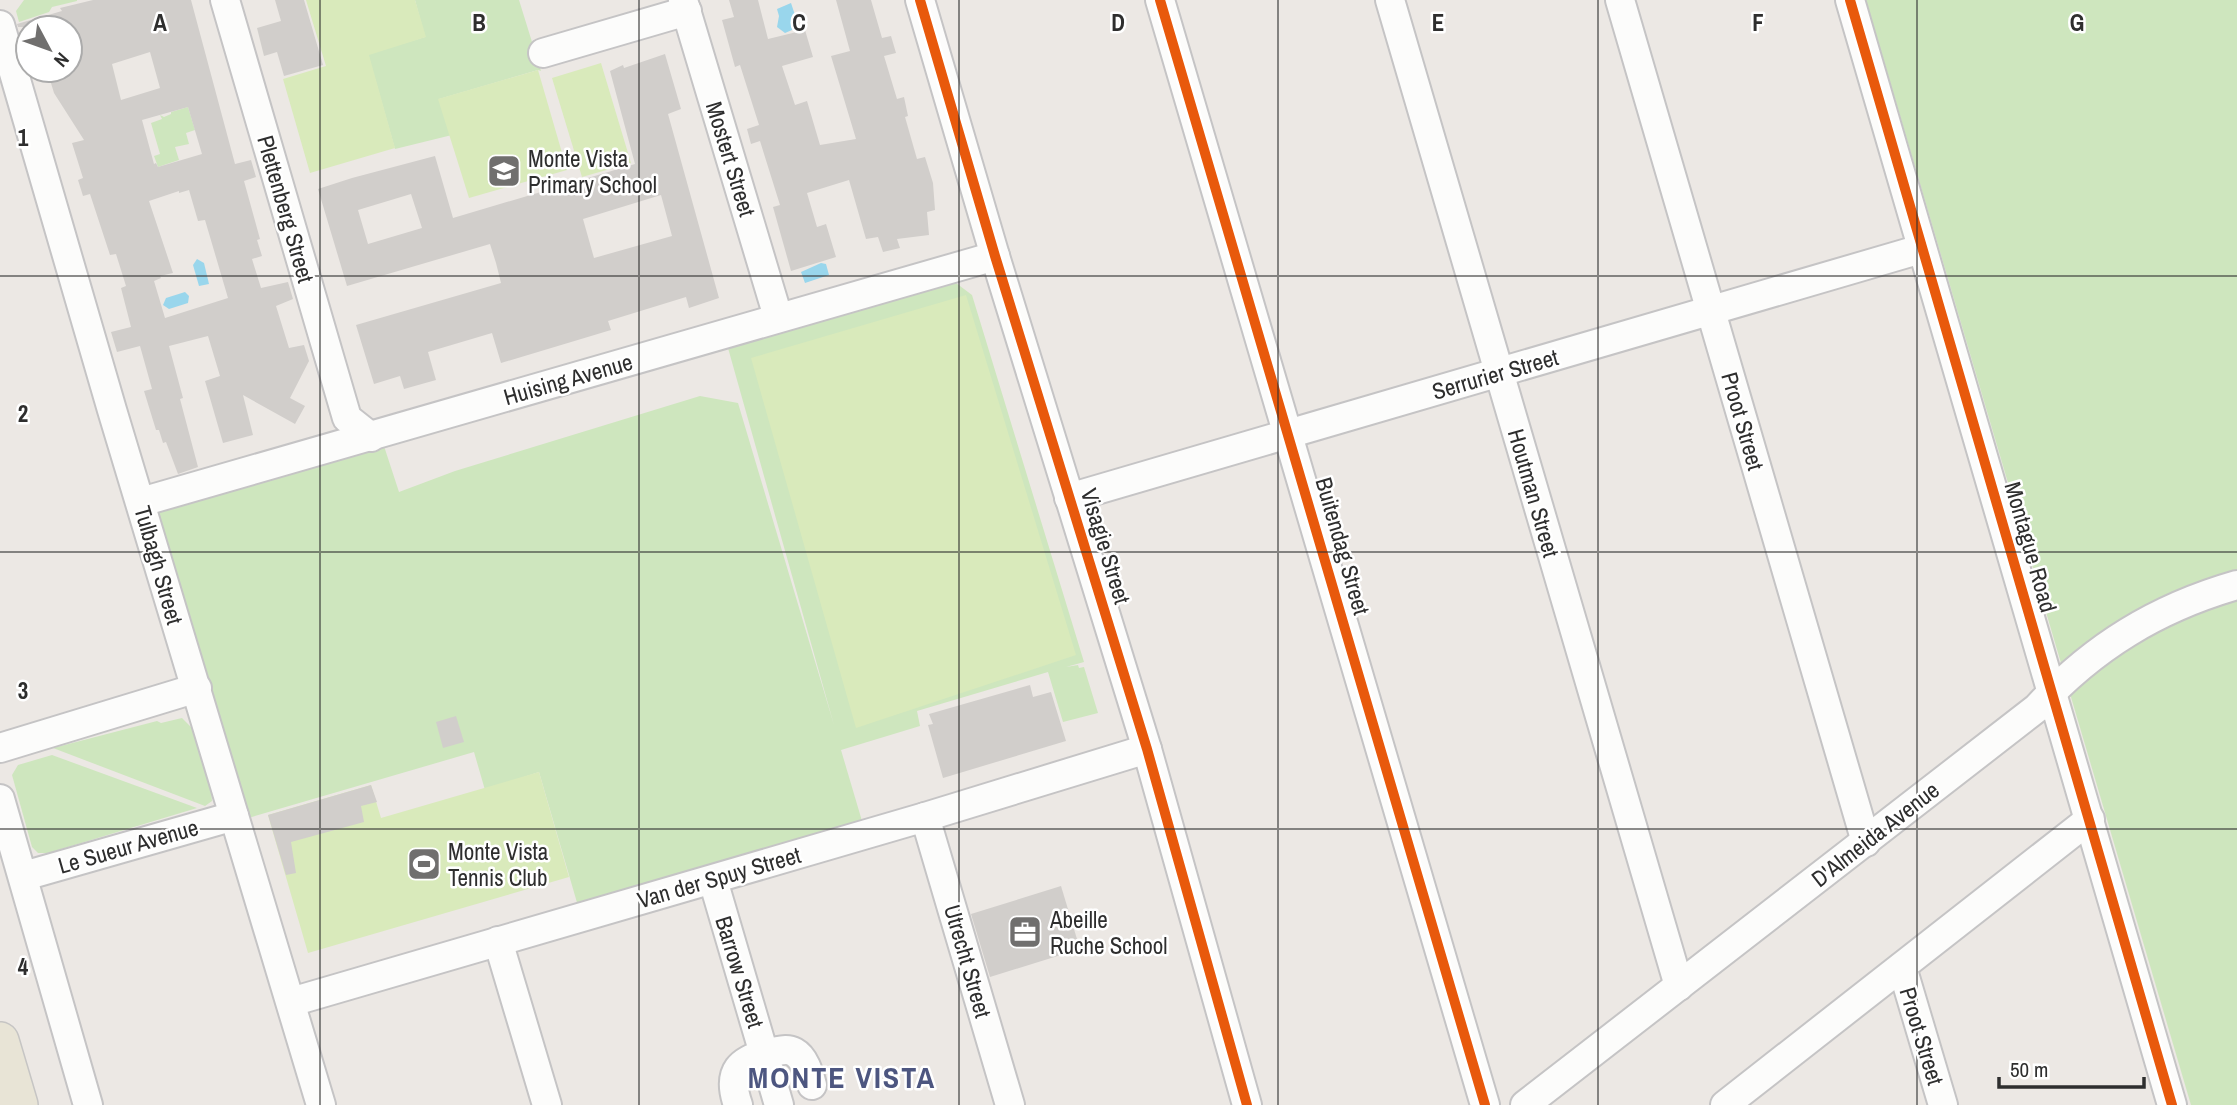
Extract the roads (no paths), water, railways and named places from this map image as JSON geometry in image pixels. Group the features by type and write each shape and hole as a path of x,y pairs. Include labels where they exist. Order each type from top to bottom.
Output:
{"main road":[{"path":"0,1041 19,1105"}],"street":[{"name":"Plettenberg Street","path":"225,0 347,418"},
{"name":"Visagie Street","path":"920,0 995,256 1147,750 1247,1105"},
{"name":"Buitendag Street","path":"1160,0 1485,1105"},
{"name":"Houtman Street","path":"1390,0 1679,986"},
{"name":"Proot Street","path":"1620,0 1866,842"},
{"name":"Montague Road","path":"1850,0 2172,1105"},
{"path":"543,53 685,6"},
{"name":"Mostert Street","path":"685,6 778,317"},
{"name":"Tulbagh Street","path":"0,25 321,1105"},
{"name":"Serrurier Street","path":"1069,498 1922,249"},
{"name":"Huising Avenue","path":"141,502 995,256"},
{"path":"330,449 343,432 347,418 372,437"},
{"name":"D'Almeida Avenue","path":"1525,1105 2037,708 2067,675 2101,649 2132,629 2163,614 2237,585"},
{"path":"0,748 197,688"},
{"name":"Van der Spuy Street","path":"291,1002 713,880 1147,750"},
{"path":"0,799 88,1105"},
{"name":"Le Sueur Avenue","path":"24,876 234,816"},
{"name":"Utrecht Street","path":"925,817 1010,1105"},
{"path":"1725,1105 2090,820"},
{"name":"Barrow Street","path":"713,880 779,1105"},
{"path":"498,941 547,1105"},
{"name":"Proot Street","path":"1902,967 1943,1105"},
{"path":"738,1105 732,1090 736,1069 744,1062 764,1054 785,1049 795,1052 802,1060 812,1085"}],"water":[{"path":"791,3 799,27 785,33 777,27 777,9"},
{"path":"197,259 204,263 209,284 199,286 193,265"},
{"path":"821,263 826,264 829,275 805,283 801,272"},
{"path":"185,292 189,296 188,303 169,309 163,305 166,298"}],"place":[{"name":"Monte Vista Primary School","path":"504,171"},
{"name":"Monte Vista Tennis Club","path":"424,864"},
{"name":"Abeille Ruche School","path":"1025,932"}],"district":[{"name":"MONTE VISTA","path":"842,1077"}]}
